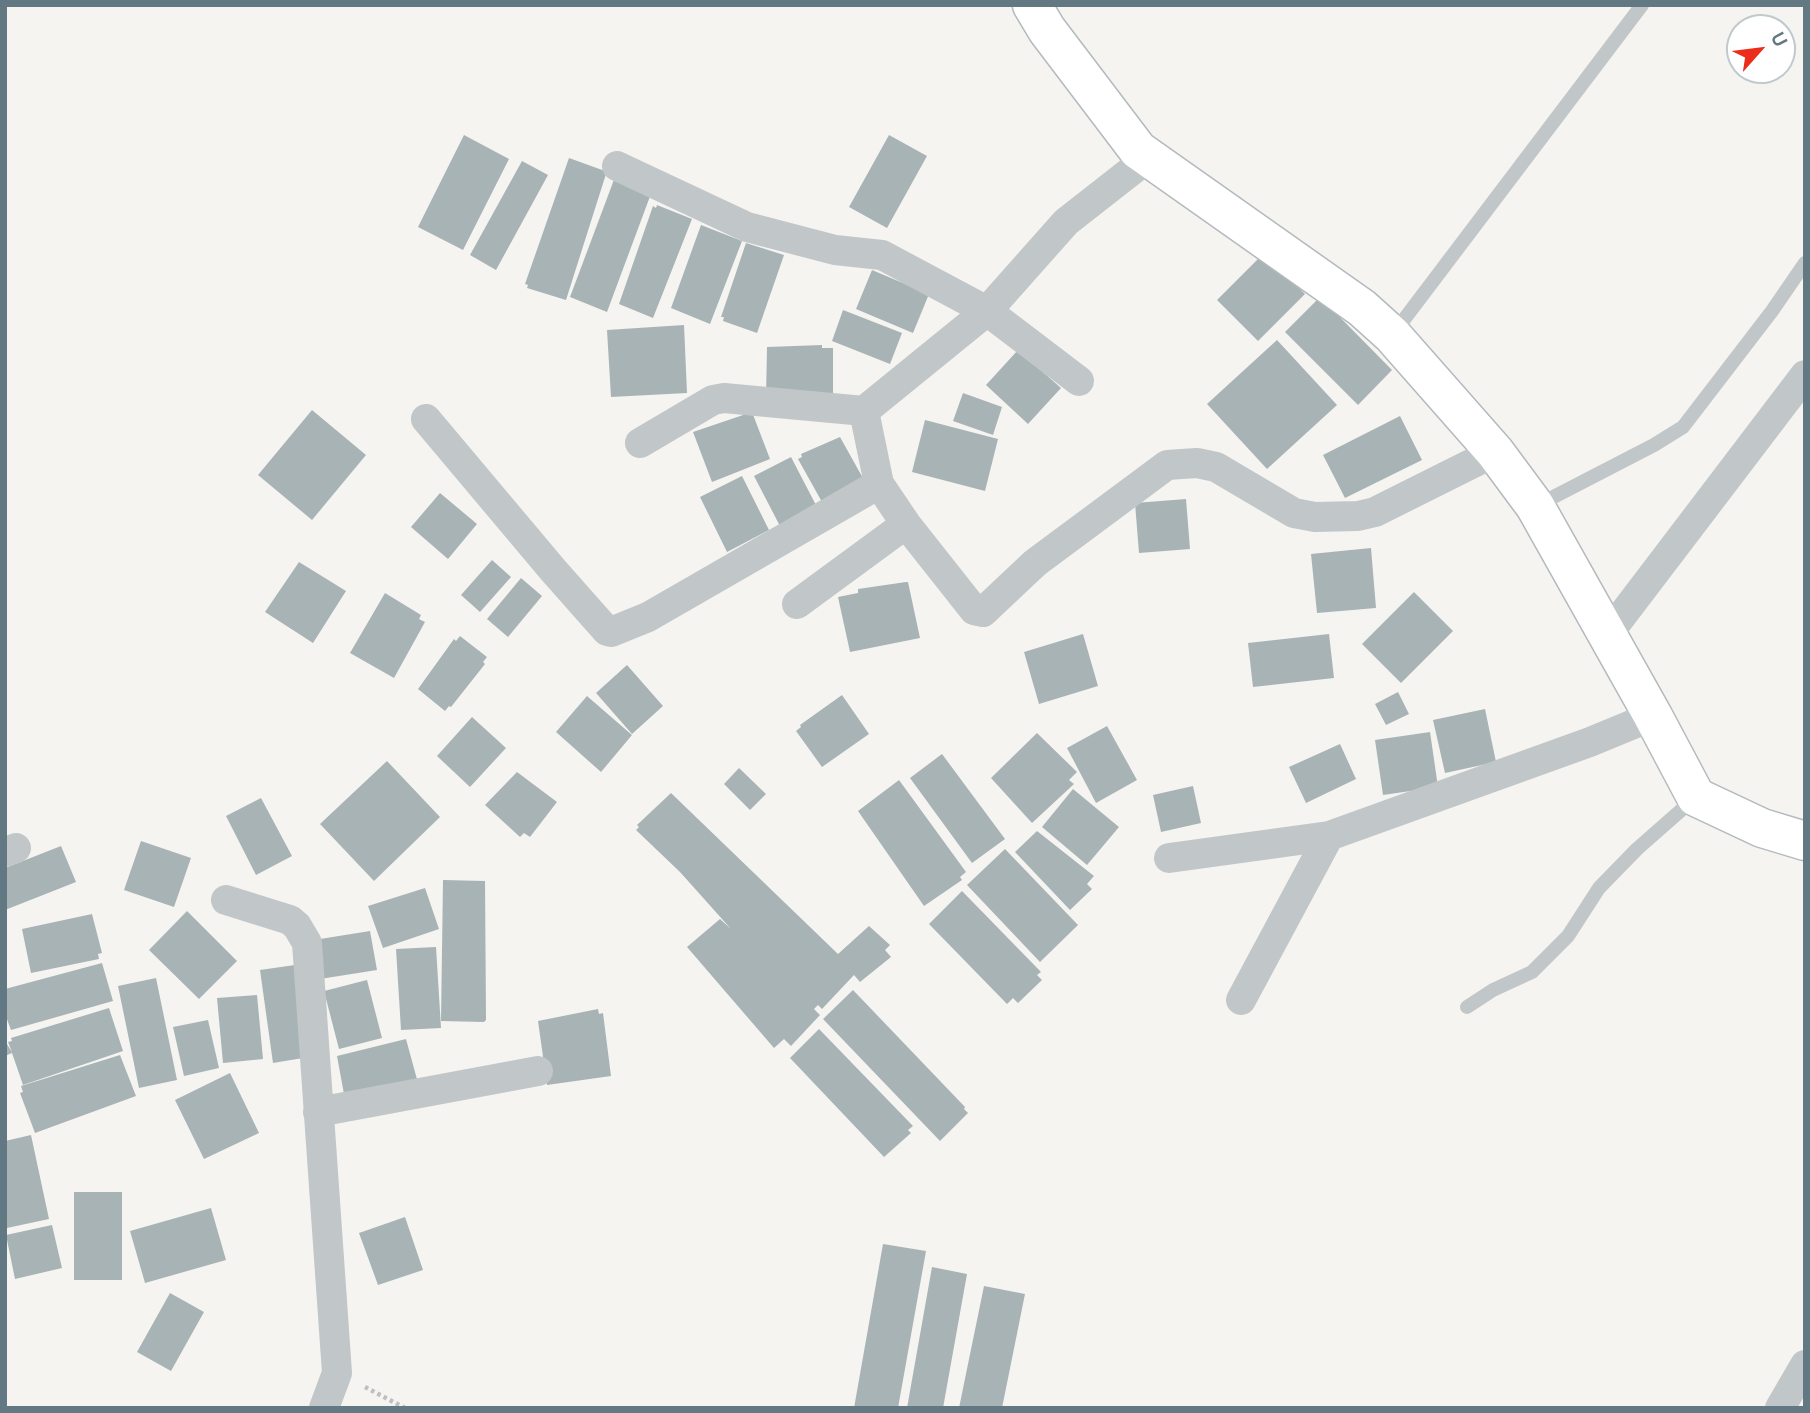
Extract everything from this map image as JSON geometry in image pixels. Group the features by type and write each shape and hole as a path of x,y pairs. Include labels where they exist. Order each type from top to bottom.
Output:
{"street":[{"path":"1032,5 1046,30 1138,149 1362,308 1392,335 1495,453 1535,506 1696,797 1762,828 1805,841"},
{"path":"640,443 713,400 724,398 864,411 987,312 1066,222 1149,157"},
{"path":"617,166 747,227 835,250 882,255 987,312 1079,381"},
{"path":"1608,634 1805,374"},
{"path":"864,411 879,484 960,595 974,610 983,612 1035,563 1167,465 1198,463 1216,467 1294,513 1315,517 1358,516 1375,512 1495,453"},
{"path":"426,419 553,570 607,631 611,632 648,617 879,484"},
{"path":"797,604 906,524"},
{"path":"1169,859 1329,836 1590,742 1653,716"},
{"path":"1241,1000 1329,836"},
{"path":"226,900 290,920 307,943 337,1373 324,1408"},
{"path":"318,1112 538,1070"},
{"path":"1780,1408 1805,1365"}],"lane":[{"path":"1392,335 1642,5"},
{"path":"1535,506 1654,445 1683,427 1772,311 1805,263"},
{"path":"1467,1007 1493,990 1532,972 1568,936 1599,888 1637,849 1696,797"}],"path":[{"path":"337,1373 405,1408"}],"building":[{"path":"464,135 509,159 463,250 418,227"},
{"path":"889,135 927,156 887,228 849,207"},
{"path":"569,158 605,171 606,174 566,300 527,288 528,285 525,284"},
{"path":"522,161 548,175 496,270 470,255"},
{"path":"615,177 652,191 607,312 570,297"},
{"path":"657,205 692,219 653,318 619,304 653,206 656,208"},
{"path":"701,225 742,241 710,324 671,308"},
{"path":"746,243 784,255 757,333 723,321 724,317 721,317"},
{"path":"1264,253 1305,294 1258,341 1217,300"},
{"path":"872,270 929,294 913,333 856,309"},
{"path":"1320,297 1392,370 1358,405 1285,332"},
{"path":"843,310 902,333 890,364 832,341"},
{"path":"684,325 687,393 611,397 607,330"},
{"path":"1277,340 1337,405 1267,469 1207,404"},
{"path":"822,345 822,348 833,348 833,400 766,398 767,347"},
{"path":"1018,350 1061,388 1028,424 986,385"},
{"path":"963,393 1002,407 993,435 953,421"},
{"path":"312,410 366,455 312,520 258,475"},
{"path":"752,412 770,459 712,482 693,432"},
{"path":"1400,416 1422,460 1345,498 1323,455"},
{"path":"925,420 998,439 985,491 912,472"},
{"path":"840,437 864,480 822,502 798,459 802,457 801,454"},
{"path":"791,457 818,509 781,528 754,476"},
{"path":"742,476 769,530 727,552 700,497"},
{"path":"440,493 477,524 448,559 411,527"},
{"path":"1186,499 1190,549 1139,553 1135,503"},
{"path":"1371,548 1376,608 1317,613 1311,554"},
{"path":"492,560 511,577 480,612 461,595"},
{"path":"299,562 346,591 313,643 265,612"},
{"path":"521,578 542,596 508,637 487,619"},
{"path":"908,582 920,638 850,652 838,597 858,593 858,589"},
{"path":"1414,592 1453,631 1401,683 1362,644"},
{"path":"385,593 421,615 419,619 425,622 394,678 350,653"},
{"path":"1083,634 1098,686 1039,704 1024,652"},
{"path":"1329,634 1334,678 1253,687 1248,643"},
{"path":"460,636 487,657 483,662 485,664 445,711 418,689 454,639 456,641"},
{"path":"627,665 663,706 632,734 596,693"},
{"path":"1398,692 1409,714 1386,725 1375,704"},
{"path":"842,695 869,734 822,767 796,731 800,725"},
{"path":"587,696 632,735 601,772 556,732"},
{"path":"1485,709 1496,762 1445,773 1433,720"},
{"path":"472,717 506,748 470,787 437,756"},
{"path":"1107,726 1137,780 1096,803 1067,748"},
{"path":"1430,732 1438,787 1383,795 1375,740"},
{"path":"1037,733 1077,772 1069,780 1074,784 1032,823 991,778"},
{"path":"1340,744 1356,779 1306,803 1289,767"},
{"path":"942,754 1005,839 972,863 910,778"},
{"path":"387,761 440,817 374,881 320,824"},
{"path":"739,768 766,794 750,810 724,784"},
{"path":"517,772 557,802 530,837 524,833 520,837 485,805"},
{"path":"899,780 966,872 960,877 962,880 924,906 858,811"},
{"path":"1193,786 1201,823 1161,832 1153,795"},
{"path":"1073,789 1119,827 1087,865 1042,827"},
{"path":"671,793 838,954 869,926 890,945 885,950 891,957 860,982 854,975 822,1009 818,1005 814,1009 820,1015 791,1046 784,1039 774,1048 687,947 720,919 731,929 680,872 636,830 639,827 637,825"},
{"path":"261,798 292,856 256,875 226,816"},
{"path":"1037,831 1094,876 1087,884 1092,889 1070,910 1015,852"},
{"path":"141,841 191,858 174,907 124,890"},
{"path":"61,846 76,882 5,910 5,868"},
{"path":"1005,849 1078,925 1040,962 967,885"},
{"path":"443,880 485,881 484,1022 441,1021"},
{"path":"425,888 439,929 383,948 368,906"},
{"path":"962,891 1041,972 1037,975 1042,980 1018,1003 1013,998 1007,1004 929,924"},
{"path":"187,911 237,961 199,999 149,950"},
{"path":"92,914 102,953 98,954 99,959 31,973 22,929"},
{"path":"370,931 377,970 320,979 314,940"},
{"path":"436,947 441,1028 401,1030 396,949"},
{"path":"102,963 113,1001 11,1030 5,1014 5,989"},
{"path":"295,965 309,1057 273,1063 260,970"},
{"path":"156,978 177,1080 139,1088 118,986"},
{"path":"367,980 382,1038 339,1049 324,991"},
{"path":"853,990 965,1107 968,1113 940,1141 823,1019"},
{"path":"257,995 263,1059 223,1063 217,998"},
{"path":"109,1008 123,1051 23,1085 12,1053 5,1056 5,1041 12,1052 8,1042 12,1041 11,1038"},
{"path":"598,1009 599,1014 603,1013 611,1076 547,1085 538,1021"},
{"path":"208,1020 219,1068 184,1076 173,1027"},
{"path":"819,1029 913,1126 908,1130 911,1133 884,1157 790,1058"},
{"path":"406,1039 418,1083 346,1105 337,1056"},
{"path":"120,1055 136,1096 35,1133 20,1093 23,1092 21,1086"},
{"path":"230,1073 259,1133 204,1159 175,1100"},
{"path":"31,1135 49,1219 7,1228 5,1141"},
{"path":"74,1192 122,1192 122,1280 74,1280"},
{"path":"211,1208 226,1260 145,1283 130,1231"},
{"path":"405,1217 423,1270 378,1285 359,1233"},
{"path":"52,1225 62,1268 15,1279 6,1235"},
{"path":"883,1244 926,1251 898,1408 854,1408"},
{"path":"932,1267 967,1274 943,1408 907,1408"},
{"path":"984,1286 1025,1294 1002,1408 959,1408"},
{"path":"170,1293 204,1312 171,1371 137,1352"}]}
